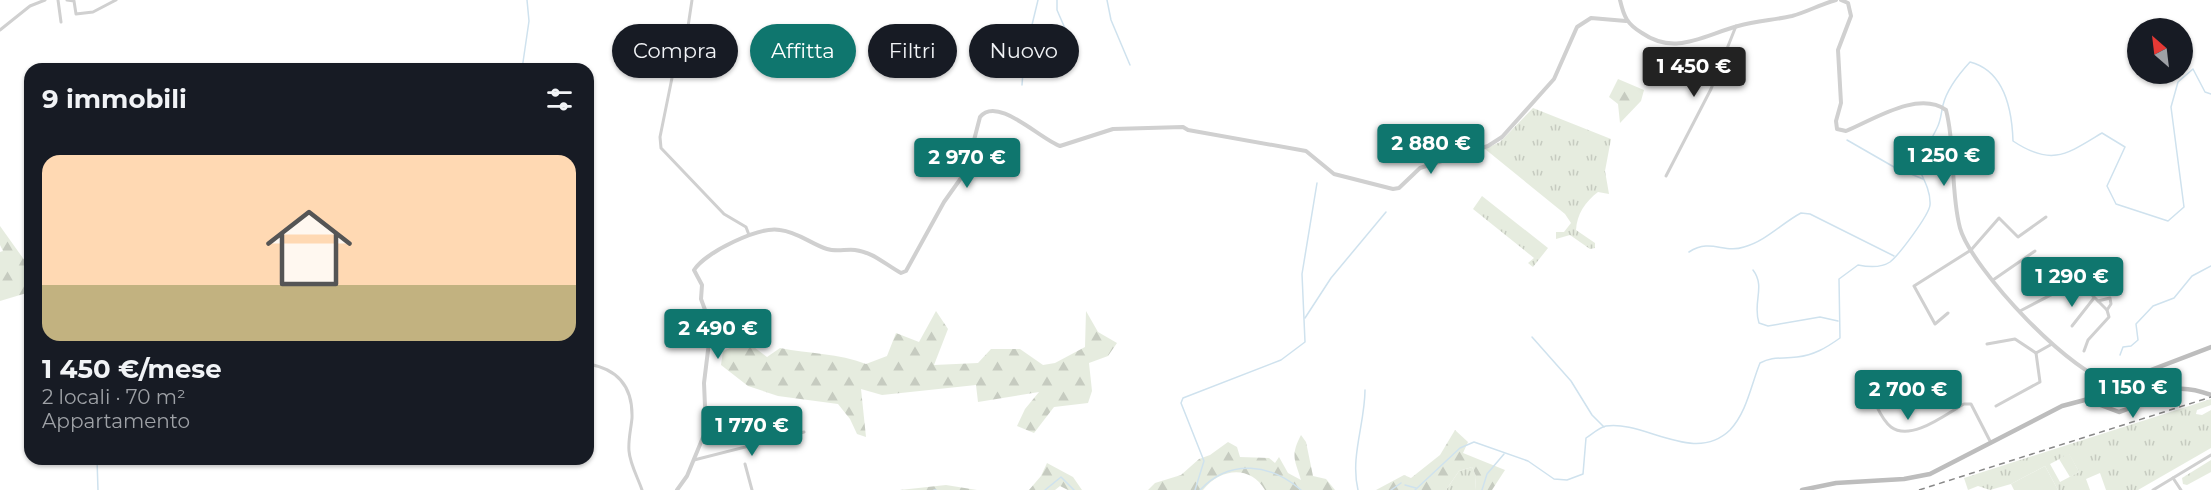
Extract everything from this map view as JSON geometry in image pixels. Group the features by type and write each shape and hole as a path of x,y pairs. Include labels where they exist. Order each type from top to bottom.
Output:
{"main road":[{"path":"1803,490 1836,483 1904,479 1930,474 2062,406 2087,400 2117,383 2139,377 2211,347"},
{"path":"2152,397 2150,385 2155,370"},
{"path":"2139,377 2150,385 2167,390"},
{"path":"2087,400 2119,412 2143,404 2167,390 2182,387 2211,394"},
{"path":"2105,391 2105,402 2110,409"}],"street":[{"path":"0,30 30,6 45,0"},
{"path":"58,0 61,22"},
{"path":"67,0 74,1 75,14 83,15 116,0"},
{"path":"692,0 686,40 674,68 660,137 661,147 724,214 746,228 749,235"},
{"path":"1620,0 1626,21"},
{"path":"677,490 683,484 706,430 704,383 711,333 701,299 702,285 694,270 707,256 749,235 781,230 796,233 827,249 861,252 885,262 901,273 906,271 944,202 966,171 980,117 989,109 1005,113 1060,146 1113,129 1179,126 1188,130 1306,151 1334,174 1393,189 1399,188 1420,168 1488,146 1502,137 1548,88 1582,22 1591,18 1626,21 1654,40 1669,45 1691,42 1736,26 1791,16 1836,0"},
{"path":"1841,0 1848,3 1851,16 1838,50 1842,103 1836,121 1838,129 1845,131 1910,106 1933,103 1944,108 1947,112 1960,226 1971,250 1993,280 2052,344 2098,378 2117,383"},
{"path":"1666,176 1711,90 1736,26"},
{"path":"1948,313 1935,324 1914,286 1971,250 1999,218 2018,237 2046,217"},
{"path":"1993,280 2035,251"},
{"path":"2020,311 2073,284 2086,287 2107,310 2109,317 2088,340 2084,351"},
{"path":"2072,326 2096,299 2110,298 2111,304 2107,310"},
{"path":"1988,344 2015,339 2036,353 2040,382 1996,406"},
{"path":"2036,353 2052,344"},
{"path":"594,365 608,368 619,376 628,393 632,416 629,451 642,490"},
{"path":"2098,378 2105,391"},
{"path":"1887,396 1875,403 1890,426 1904,432 1918,429 1964,404 1971,404 1992,444"},
{"path":"694,460 804,432"},
{"path":"2153,490 2211,454"},
{"path":"745,464 752,490"},
{"path":"2173,478 2181,490"}],"green space":[{"path":"1618,79 1644,90 1641,101 1620,123 1618,104 1609,97"},
{"path":"1533,108 1611,139 1605,171 1609,194 1598,192 1593,196 1582,209 1576,230 1595,243 1595,248 1590,249 1570,235 1556,239 1556,232 1564,232 1571,223 1565,214 1485,149 1500,142"},
{"path":"1482,196 1548,248 1533,267 1528,263 1534,258 1473,209"},
{"path":"0,226 24,260 24,294 0,301 0,252 3,251 0,245"},
{"path":"936,311 948,329 934,365 978,363 991,349 1020,349 1043,365 1055,363 1085,347 1086,311 1098,332 1117,343 1108,356 1089,363 1092,391 1088,403 1054,407 1034,433 1017,426 1025,409 1039,392 978,402 976,385 882,395 861,389 866,437 857,434 850,419 838,404 778,396 748,386 721,365 723,351 746,341 767,357 780,348 835,356 866,364 887,356 896,333 919,342"},
{"path":"2211,399 2211,405 2197,410 2196,414 2202,415 2211,410 2211,448 2138,490 2106,490 2100,473 2086,479 2090,490 2058,490 2045,466 2011,484 1990,490 1978,486 1968,490 1964,478","holes":["2069,454 2079,472 2060,482 2050,464"]},
{"path":"1455,430 1468,442 1463,453 1505,470 1492,490 1475,490 1476,476 1472,467 1459,471 1446,490 1376,490 1404,475 1411,478 1440,455"},
{"path":"1301,435 1306,442 1313,476 1326,479 1335,490 1265,490 1252,476 1235,472 1218,477 1203,490 1148,490 1155,483 1181,475 1199,459 1210,455 1228,442 1237,447 1240,457 1269,458 1275,463 1279,457 1288,473 1301,480 1295,463 1295,453"},
{"path":"2069,453 2079,472 2070,477 2059,459"},
{"path":"2211,460 2211,472 2187,485 2183,484 2182,478"},
{"path":"1047,463 1073,477 1082,490 1068,490 1060,486 1055,490 1029,490 1041,476"},
{"path":"2045,466 2058,490 2014,490 2011,484"},
{"path":"1472,467 1476,476 1475,490 1446,490 1459,471"},
{"path":"946,485 977,490 900,490"}],"waterway":[{"path":"523,63 529,21 527,0"},
{"path":"1022,85 1024,58 1038,0"},
{"path":"1057,0 1057,10 1063,24"},
{"path":"1107,0 1111,20 1130,65"},
{"path":"1415,490 1460,448 1474,442 1528,461 1554,479 1567,480 1583,474 1586,438 1606,426 1636,429 1685,443 1716,440 1730,430 1745,407 1760,363 1773,359 1809,355 1840,338 1839,279 1858,265 1870,267 1890,262 1919,226 1928,210 1930,200 1917,165 1938,125 1947,93 1970,62 1982,67 1999,83 2011,117 2013,141 2038,154 2059,155 2079,147 2102,133 2125,147 2107,186 2116,204 2168,221 2184,207 2171,107 2178,82 2193,69 2205,92 2211,94"},
{"path":"1847,140 1894,167 1923,179"},
{"path":"1195,490 1204,461 1181,403 1183,398 1281,360 1305,342 1302,274 1317,183"},
{"path":"1305,318 1331,278 1386,212"},
{"path":"1689,252 1704,246 1737,249 1752,244 1801,213 1810,214 1894,256"},
{"path":"2120,355 2123,347 2131,346 2138,340 2136,324 2153,306 2174,298 2192,276 2211,266"},
{"path":"1753,270 1757,276 1759,289 1757,309 1759,323 1768,326 1820,317 1838,321"},
{"path":"1532,337 1571,381 1592,415 1604,427"},
{"path":"1358,490 1356,465 1365,390"},
{"path":"1482,490 1487,474 1504,454"},
{"path":"97,465 98,490"},
{"path":"1200,490 1224,473 1250,468 1277,475 1301,490"},
{"path":"1045,490 1061,477 1074,490"},
{"path":"1391,490 1401,483"},
{"path":"1405,485 1416,488"}],"railway":[{"path":"1919,490 2211,397"}]}
